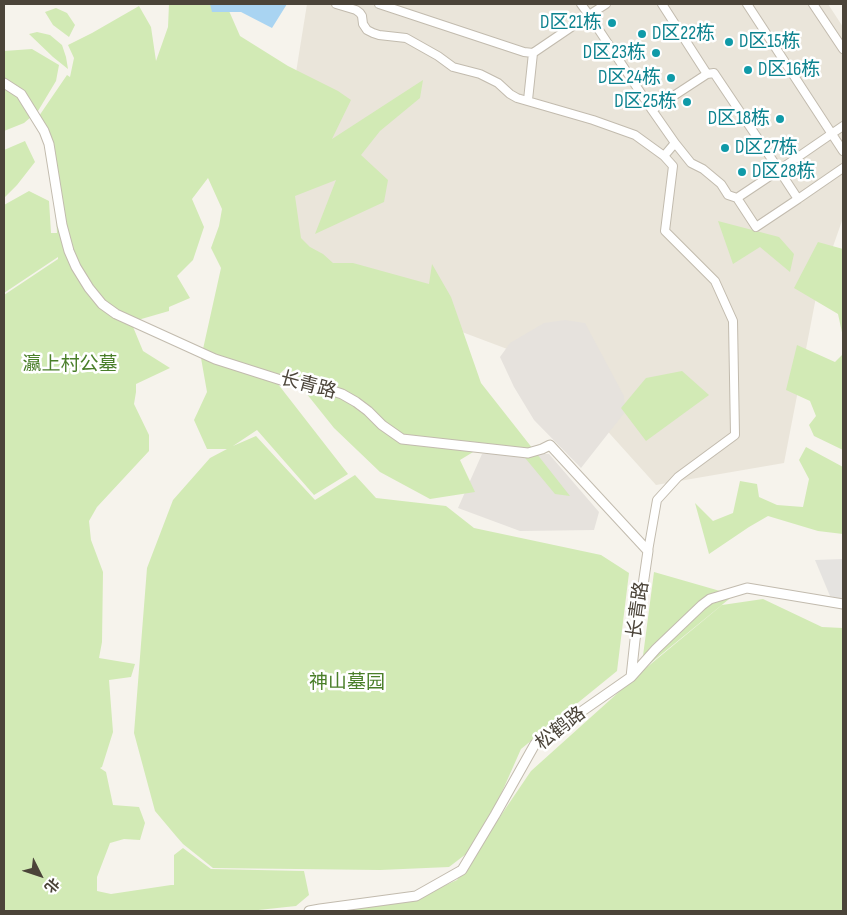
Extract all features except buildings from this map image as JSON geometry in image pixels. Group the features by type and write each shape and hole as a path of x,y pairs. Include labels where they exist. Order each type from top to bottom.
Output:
{"street":[{"path":"336,4 360,13 367,30 379,35 406,38 453,67 480,74 498,83 517,98 635,135 664,156 673,166 665,231 715,281 733,321 734,435 678,477 657,500 648,551"},
{"path":"380,4 524,52 533,53 606,4"},
{"path":"581,4 675,143 691,163 703,169 721,184 728,195 737,198 756,227 843,168"},
{"path":"662,4 707,74"},
{"path":"747,4 843,151"},
{"path":"813,4 843,49"},
{"path":"528,100 533,53"},
{"path":"652,110 707,74 714,73 798,199"},
{"name":"长青路","path":"4,83 21,94 44,131 62,225 76,267 102,304 116,314 215,359 284,380 321,387 342,394 356,402 382,425 402,439 528,453 550,445 648,551 631,677"},
{"path":"737,198 843,126"},
{"path":"664,156 675,143"},
{"name":"松鹤路","path":"310,911 320,908 416,896 462,870 496,815 535,744 631,677 656,649 710,599 747,588 843,604"}],"shaded area":[{"path":"307,4 828,4 843,27 843,218 817,292 784,463 656,485 547,364 308,274 276,197"},
{"path":"565,320 585,323 624,396 625,412 581,468 534,420 514,387 500,357 510,343 544,323"},
{"path":"482,454 549,454 599,512 594,530 520,531 458,508"},
{"path":"843,559 843,600 830,596 815,560"}],"green space":[{"path":"169,4 226,4 240,36 288,66 338,91 351,100 332,139 423,80 420,98 380,131 361,155 388,180 384,202 315,234 336,180 295,196 301,238 310,247 323,254 333,263 353,263 429,284 432,264 451,297 481,383 570,496 555,494 521,453 483,446 460,460 475,492 430,499 380,472 334,428 286,368 274,379 348,474 314,495 257,430 233,446 256,436 315,500 355,475 376,498 446,506 474,528 601,555 629,573 617,671 521,749 490,819 470,851 449,867 380,870 213,868 183,844 155,811 134,733 147,568 173,500 210,458 227,449 207,449 194,420 207,392 201,358 221,268 211,248 219,226 222,209 208,178 192,199 204,227 193,260 177,276 190,298 169,307 169,311 131,322 143,351 170,368 136,384 134,404 149,435 149,451 97,507 89,521 91,540 103,572 102,642 99,658 135,664 131,677 109,680 113,732 102,767 100,768 106,772 113,805 139,807 145,823 140,840 124,839 110,843 97,877 97,891 111,894 174,885 174,855 183,848 211,869 304,871 309,895 296,906 249,911 4,911 4,295 58,259 58,257 4,293 4,205 29,191 49,201 51,233 57,233 56,213 39,116 67,75 70,77 74,58 68,45 139,6 151,27 156,61 168,27"},
{"path":"56,8 67,13 75,25 69,37 53,25 45,12"},
{"path":"37,32 50,35 62,45 68,69 29,34"},
{"path":"32,49 59,65 56,81 38,111 24,123 4,131 4,51"},
{"path":"25,141 35,162 4,198 4,150"},
{"path":"718,221 779,237 794,254 790,272 760,247 733,264"},
{"path":"818,242 843,249 843,337 838,314 794,288"},
{"path":"797,345 835,362 843,354 843,450 814,436 809,425 816,416 810,401 786,390"},
{"path":"682,371 709,395 646,441 621,408 646,378"},
{"path":"806,447 843,467 843,534 818,531 768,516 709,554 695,503 713,521 733,513 740,481 757,484 759,497 777,505 803,507 809,479 799,460"},
{"path":"654,572 734,595 641,671"},
{"path":"763,599 822,627 843,628 843,911 337,911 416,898 457,880 531,771 640,673 722,605"}],"water":[{"path":"210,4 287,4 272,28 241,12 212,12"}],"place":[{"name":"D区21栋","path":"612,23"},
{"name":"D区22栋","path":"642,34"},
{"name":"D区15栋","path":"729,42"},
{"name":"D区23栋","path":"656,53"},
{"name":"D区16栋","path":"748,70"},
{"name":"D区24栋","path":"671,78"},
{"name":"D区25栋","path":"687,102"},
{"name":"D区18栋","path":"780,119"},
{"name":"D区27栋","path":"725,148"},
{"name":"D区28栋","path":"742,172"}],"park label":[{"name":"瀛上村公墓","path":"70,365"},
{"name":"神山墓园","path":"347,683"}]}
